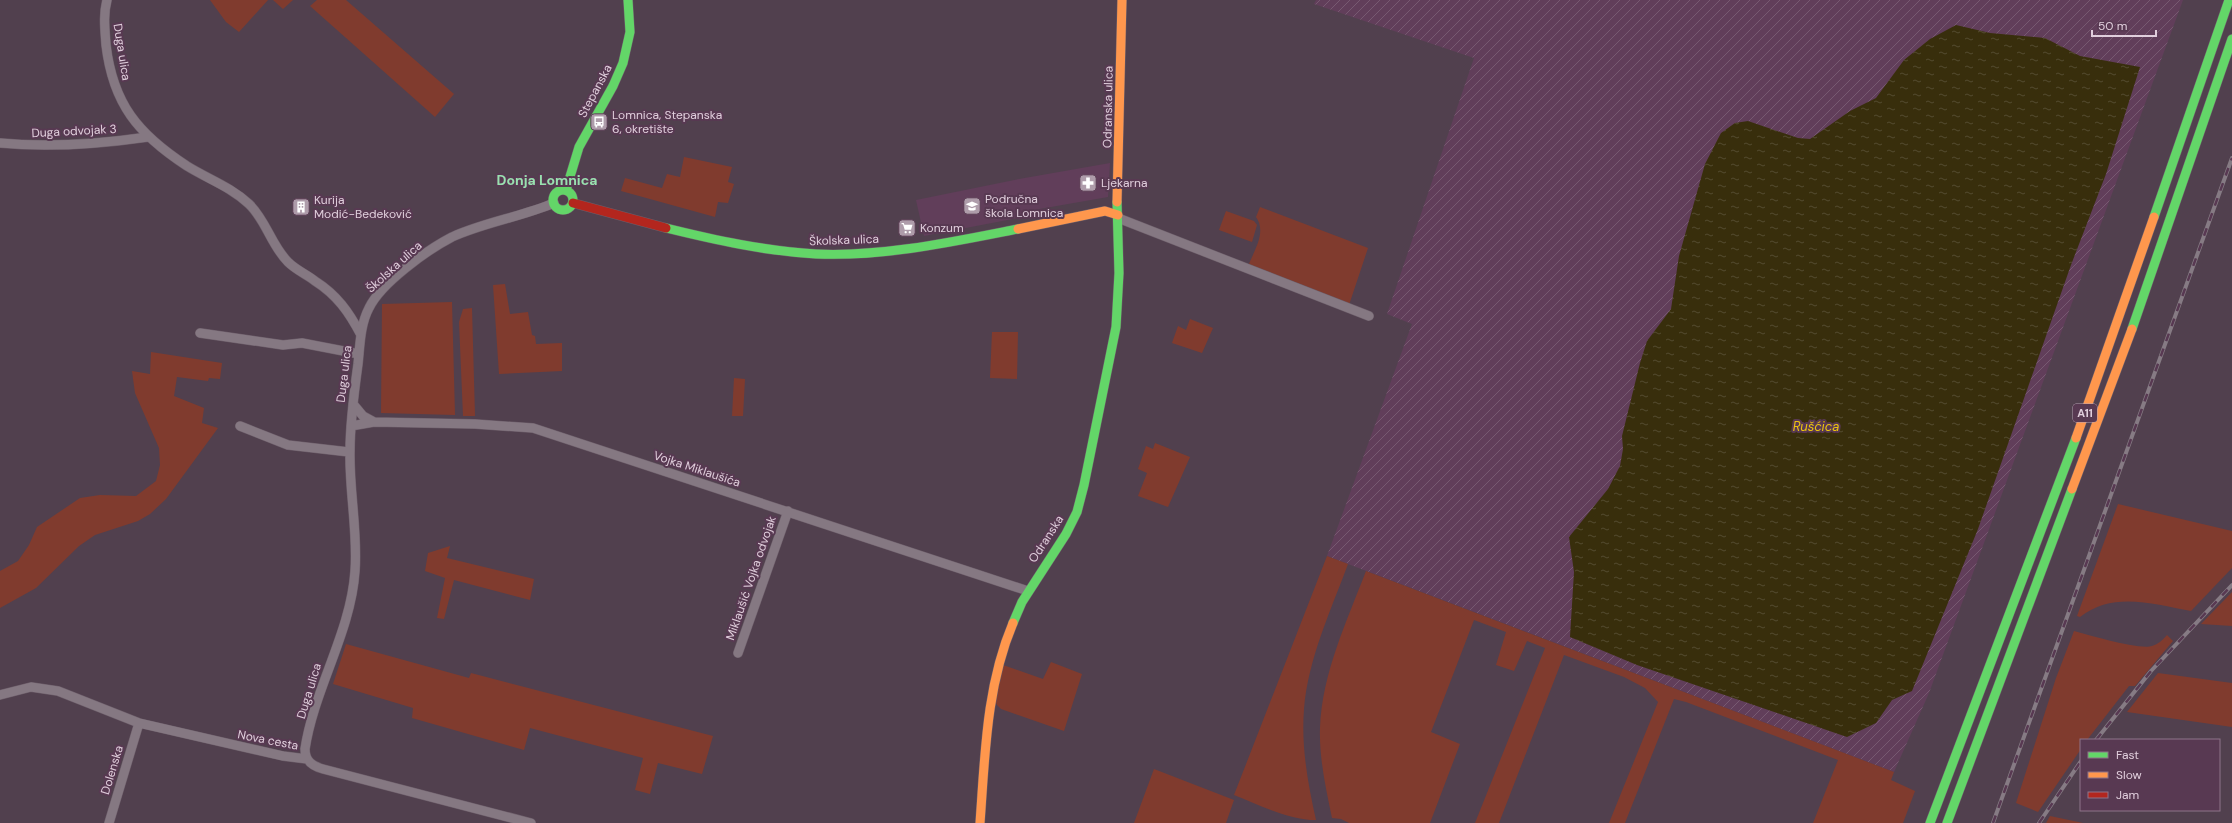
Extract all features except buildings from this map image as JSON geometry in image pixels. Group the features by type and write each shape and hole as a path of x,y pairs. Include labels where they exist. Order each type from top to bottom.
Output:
{"main road":[{"name":"Stepanska","path":"566,190 573,163 582,141 614,84 624,62 629,37 628,0"},
{"name":"Odranska ulica","path":"1118,216 1122,0"},
{"name":"A11","path":"1930,823 2100,374 2229,0"},
{"name":"A11","path":"1947,823 2114,379 2232,39"},
{"path":"554,203 556,193 566,190 571,194 573,203"},
{"name":"Školska ulica","path":"554,203 562,209 568,208 573,203 600,212 739,246 776,251 839,254 890,250 972,237 1105,211 1118,216"},
{"name":"Odranska","path":"980,823 985,745 992,691 1010,630 1028,591 1066,534 1077,512 1084,485 1116,327 1119,273 1118,216"}],"street":[{"name":"Duga ulica","path":"107,0 104,11 104,26 113,82 123,106 148,137 163,150 188,167 236,193 249,204 261,218 287,261 340,301 361,335 353,404 350,452 355,522 353,587 347,614 306,743 306,759"},
{"name":"Duga odvojak 3","path":"0,143 26,145 73,144 110,142 148,137"},
{"name":"Školska ulica","path":"361,335 364,320 375,298 415,261 432,249 476,228 554,203"},
{"path":"1118,216 1369,316"},
{"path":"200,333 283,345 302,343 359,354"},
{"path":"353,404 363,416 374,422"},
{"name":"Vojka Miklaušića","path":"351,426 374,422 475,424 533,428 1028,591"},
{"path":"240,426 288,445 350,452"},
{"name":"Miklaušić Vojka odvojak","path":"738,653 788,511"},
{"name":"Nova cesta","path":"0,695 20,689 41,688 86,701 139,723 284,756 306,759 315,766 323,769 531,823"},
{"name":"Dolenska","path":"109,823 139,723"}],"shaded area":[{"path":"210,0 268,0 239,32 226,22"},
{"path":"273,0 293,0 283,9"},
{"path":"317,0 346,0 454,94 435,117 310,6"},
{"path":"1316,0 2183,0 1929,693 1894,772 1327,556 1412,324 1387,314 1474,58 1314,4"},
{"path":"684,157 732,167 728,182 734,184 728,203 718,202 715,217 621,191 625,178 662,188 667,174 680,177"},
{"path":"1110,163 1108,197 1028,211 1028,216 924,236 916,200 1019,179"},
{"path":"1260,207 1368,248 1349,305 1248,266 1260,235 1259,223 1256,217"},
{"path":"1226,211 1254,221 1257,225 1252,242 1219,230"},
{"path":"505,284 510,314 528,312 532,335 535,336 536,344 562,343 562,371 499,374 493,285"},
{"path":"452,302 455,415 381,413 382,304"},
{"path":"472,308 475,416 463,416 459,322 463,309"},
{"path":"1190,319 1213,328 1202,353 1172,343 1178,326 1186,330"},
{"path":"992,332 1018,332 1017,379 990,378"},
{"path":"151,352 222,363 220,379 209,378 208,381 177,377 174,396 204,408 202,423 218,428 166,499 150,514 138,521 95,535 79,546 36,588 0,608 0,571 18,561 29,545 37,527 80,498 100,495 136,496 156,481 160,465 159,448 135,393 132,371 150,374"},
{"path":"734,378 745,379 743,416 732,416"},
{"path":"1155,443 1190,457 1168,507 1138,496 1147,473 1138,469 1146,446 1153,449"},
{"path":"2118,504 2232,531 2232,568 2191,611 2148,603 2120,602 2106,604 2093,609 2080,617 2077,616"},
{"path":"450,546 447,558 534,579 530,600 454,580 444,619 437,618 445,578 425,571 428,553"},
{"path":"1327,556 1348,564 1315,653 1306,690 1303,723 1304,751 1316,820 1295,818 1285,815 1234,795"},
{"path":"1366,571 1894,772 1891,780 1915,791 1903,823 1813,823 1838,760 1686,702 1674,699 1625,823 1609,823 1658,702 1645,688 1624,677 1564,655 1499,823 1475,823 1545,648 1527,641 1514,671 1496,665 1506,632 1474,620 1431,732 1460,744 1430,823 1349,823 1341,819 1332,818 1323,773 1321,751 1320,728 1322,708 1330,667"},
{"path":"2232,592 2232,626 2201,624"},
{"path":"2074,631 2114,642 2136,646 2152,646 2160,642 2167,635 2173,641 2135,686 2129,686 2088,739 2080,739 2080,750 2038,812 2016,803 2056,678"},
{"path":"346,644 469,678 471,673 713,736 702,774 658,763 650,794 635,790 643,758 530,728 524,750 412,718 413,708 333,684"},
{"path":"1051,662 1082,674 1064,731 1001,709 995,700 1003,665 1043,679"},
{"path":"2158,673 2232,683 2232,727 2127,712"},
{"path":"1154,769 1234,800 1226,823 1134,823"},
{"path":"2050,816 2083,823 2046,823"}],"water":[{"name":"Rušćica","path":"1956,25 1990,33 2045,38 2080,56 2140,67 2106,174 2071,265 1978,529 1912,691 1892,700 1876,723 1847,737 1637,665 1570,637 1574,572 1569,537 1608,489 1620,466 1623,449 1622,436 1640,363 1647,341 1671,309 1679,256 1705,164 1721,133 1735,123 1748,121 1798,138 1810,139 1850,111 1876,98 1904,60 1930,39"}],"railway":[{"path":"1993,823 2232,158"},
{"path":"2097,739 2151,671 2232,585"},
{"path":"2039,823 2080,762"}],"traffic: fast":[{"path":"566,190 579,147 613,86 623,63 630,32 628,0"},
{"path":"2154,217 2229,0"},
{"path":"2132,329 2232,39"},
{"path":"563,190 570,193 573,200 570,207 563,210 556,207 553,200 556,193 563,190"},
{"path":"1013,623 1022,602 1066,534 1077,512 1084,485 1116,327 1119,273 1117,202"},
{"path":"666,228 759,248 816,254 867,253 917,248 1018,229"},
{"path":"1930,823 2076,438"},
{"path":"1947,823 2072,489"}],"traffic: slow":[{"path":"1117,202 1122,0"},
{"path":"1018,229 1105,211 1118,215"},
{"path":"2076,438 2154,217"},
{"path":"2072,489 2132,329"},
{"path":"980,823 988,722 992,697 1004,647 1013,623"}],"traffic: jam":[{"path":"573,203 666,228"}],"place":[{"name":"Lomnica, Stepanska 6, okretište","path":"599,122"},
{"name":"Ljekarna","path":"1088,183"},
{"name":"Područna škola Lomnica","path":"972,206"},
{"name":"Kurija Modić-Bedeković","path":"301,207"},
{"name":"Konzum","path":"907,228"}],"district":[{"name":"Donja Lomnica","path":"547,180"}]}
